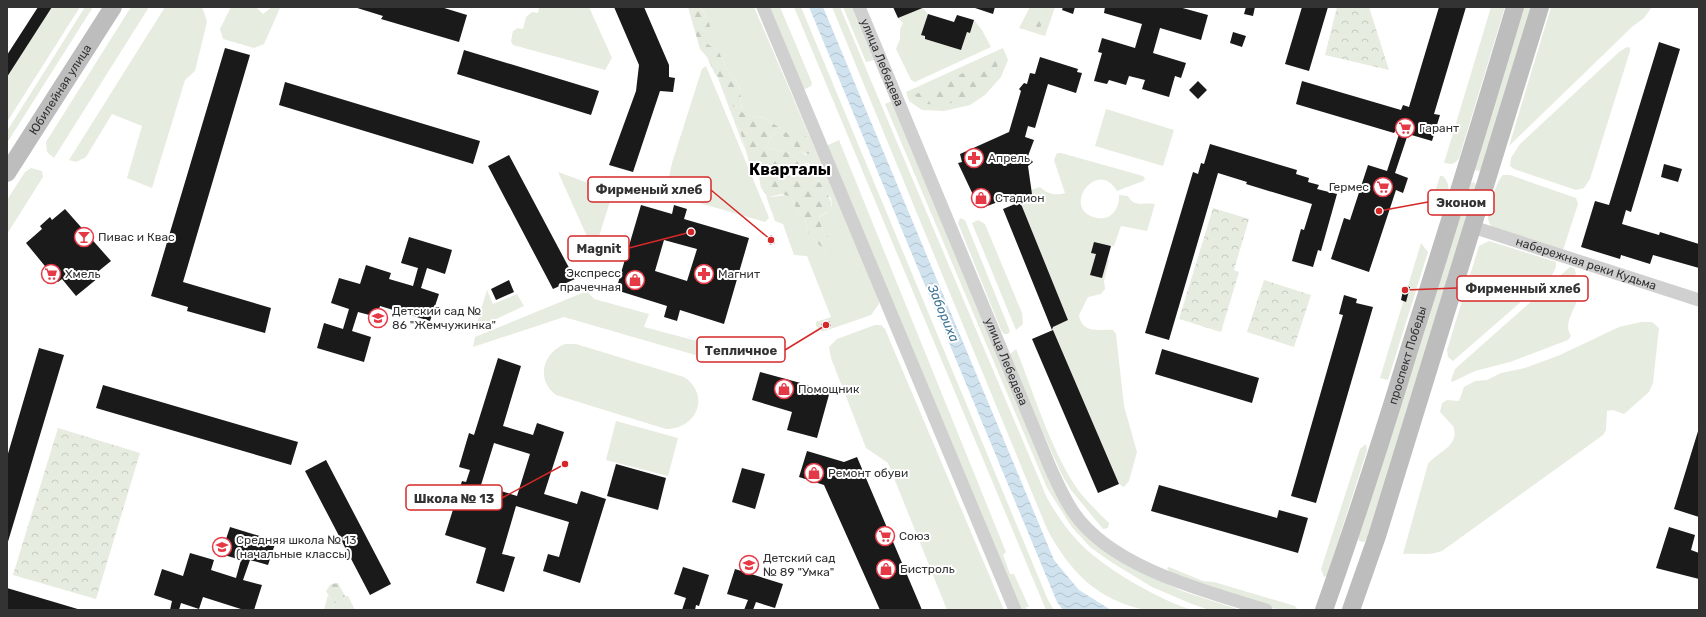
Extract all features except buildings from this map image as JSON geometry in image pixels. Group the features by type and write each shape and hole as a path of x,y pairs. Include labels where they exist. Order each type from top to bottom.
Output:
{"main road":[{"name":"Юбилейная улица","path":"7,173 113,7"},
{"name":"проспект Победы","path":"1324,610 1347,545 1464,176 1515,7"},
{"name":"проспект Победы","path":"1351,610 1371,554 1540,7"},
{"path":"1347,545 1351,557 1361,561 1371,554"}],"street":[{"path":"763,7 1015,610"},
{"name":"улица Лебедева","path":"859,7 1053,472 1074,513 1100,540 1136,562 1182,583 1266,610"},
{"name":"набережная реки Кудьма","path":"1473,227 1699,300"}],"green space":[{"path":"52,7 80,7 7,122 7,77"},
{"path":"85,7 93,7 7,143 7,131"},
{"path":"131,7 149,7 54,158 47,152 46,142"},
{"path":"165,7 202,7 207,21 195,71 185,80 152,188 127,178 142,126 112,114 86,157 76,162 69,160"},
{"path":"231,7 256,7 263,14 272,7 280,8 264,44 254,48 223,39 220,29"},
{"path":"539,7 589,7 612,58 605,70 513,45 511,41 513,31 518,28 523,29 526,17 532,12 538,13"},
{"path":"688,7 701,7 710,24 710,31 706,43 719,52 726,68 736,79 740,91 742,112 750,116 765,118 787,133 797,128 808,139 810,146 809,154 800,151 785,137 776,132 770,138 767,148 790,153 802,162 816,168 818,173 815,174 804,167 802,168 807,175 816,179 820,183 831,202 830,210 819,217 822,228 835,247 829,252 819,245 808,232 805,220 797,210 791,197 782,194 768,197 761,188 758,171 749,162 732,102 731,91 715,74 707,57 700,49"},
{"path":"701,7 754,7 878,295 879,304 871,315 825,331 821,331 816,326 816,322 831,317 807,256 794,255 783,224 775,221 766,196 772,197 785,195 791,197 797,210 805,220 808,232 819,245 829,252 833,245 822,228 819,217 826,213 832,206 831,198 824,191 819,181 808,176 804,172 802,168 805,167 811,172 811,164 802,162 790,153 767,148 770,138 776,132 785,136 806,155 810,152 807,138 794,130 787,133 765,118 750,116 742,112 740,91 736,79 726,68 719,52 705,43 709,31 709,24"},
{"path":"763,7 780,7 812,83 811,86 799,92"},
{"path":"794,7 801,7 1048,600 1054,610 1046,610"},
{"path":"832,7 840,7 1051,505 1076,539 1099,560 1151,593 1192,610 1146,610 1113,599 1087,582 1076,571 1065,558 1047,529"},
{"path":"843,7 852,7 874,60 866,62"},
{"path":"1030,7 1055,7 1045,36 1019,28"},
{"path":"1038,7 1048,7 1040,28 1029,24"},
{"path":"1337,7 1369,7 1389,70 1325,55"},
{"path":"1491,7 1505,7 1459,158 1452,164 1444,163"},
{"path":"1523,7 1531,7 1482,169 1479,171 1475,170 1474,166"},
{"path":"1551,7 1652,7 1644,18 1633,26 1509,146"},
{"path":"923,8 928,14 921,35 925,36 925,39 961,50 967,32 970,33 974,20 982,30 991,47 915,82 911,80 896,49 900,39 900,29 903,23 898,18"},
{"path":"1627,47 1630,48 1630,51 1590,179 1584,188 1576,190 1514,169 1510,166 1511,158 1520,144 1619,52"},
{"path":"1003,48 1008,60 1001,77 985,95 970,105 944,111 922,110 909,101 906,92"},
{"path":"999,57 1000,60 990,78 977,92 968,97 950,103 929,104 924,103 914,95"},
{"path":"706,66 768,215 769,218 765,222 672,195 666,191 672,163 700,75 702,69"},
{"path":"718,78 728,86 731,91 745,150"},
{"path":"892,101 1067,507 1146,574 1182,591 1240,610 1209,610 1152,587 1111,562 1090,547 1071,526 1047,488 885,104"},
{"path":"1106,109 1174,130 1163,166 1095,146"},
{"path":"839,140 1006,552 1003,555 1010,574 1014,574 1029,607 1026,607 1026,610 1019,610 826,146"},
{"path":"1057,153 1143,176 1145,179 1117,191 1109,182 1100,179 1092,182 1085,189 1081,197 1081,206 1086,213 1097,218 1106,218 1116,209 1119,195 1128,196 1133,202 1140,204 1155,204 1147,231 1121,226 1114,246 1105,245 1103,258 1109,260 1104,281 1105,289 1101,294 1088,297 1079,315 1083,325 1087,328 1096,330 1113,330 1116,334 1124,406 1137,452 1129,481 1124,487 1119,484 1053,330 1053,327 1068,320 1019,199 1032,194 1031,190 1040,187 1052,194 1065,193 1054,160"},
{"path":"31,168 42,171 43,177 7,234 7,200 25,172"},
{"path":"558,172 613,192 594,252"},
{"path":"1503,175 1510,175 1576,198 1578,204 1563,250 1492,227 1489,223 1488,213 1493,195"},
{"path":"1440,176 1443,176 1446,180 1448,185 1448,194 1438,213 1429,212"},
{"path":"1474,182 1476,185 1367,538 1364,542 1359,541 1358,536 1471,183"},
{"path":"1213,208 1249,219 1234,270 1239,272 1221,332 1179,319"},
{"path":"960,218 965,220 1010,331 1008,334 1004,334 1001,330 958,223"},
{"path":"978,220 985,224 1022,313 1023,324 1016,330 972,223"},
{"path":"1489,241 1556,262 1556,267 1552,275 1453,361 1448,357 1447,350 1479,246"},
{"path":"1421,243 1428,252 1388,380 1380,378"},
{"path":"1570,267 1574,268 1576,273 1574,278 1568,283 1567,288 1578,295 1569,321 1568,326 1571,336 1568,340 1510,362 1475,371 1452,382 1451,380 1455,369"},
{"path":"1264,280 1311,295 1294,347 1247,332"},
{"path":"487,290 493,304 517,294 524,306 475,329"},
{"path":"587,291 594,299 649,314 644,327 727,349 723,363 564,317 473,347 475,337"},
{"path":"1641,322 1652,322 1659,328 1653,383 1649,392 1624,414 1613,410 1607,411 1606,430 1603,435 1442,551 1427,554 1403,554 1428,464 1447,448 1454,439 1455,433 1453,426 1440,412 1442,403 1447,400 1459,401 1464,387 1475,381 1487,380 1501,373 1525,368 1560,355 1619,327"},
{"path":"875,325 881,325 885,329 1004,610 947,610 888,463 866,448 831,358 829,347 837,339"},
{"path":"565,344 576,344 684,377 692,384 697,393 697,410 686,423 677,428 666,429 556,395 546,382 544,367 551,354 557,348"},
{"path":"1016,349 1058,455 1076,487 1109,523 1108,528 1103,529 1071,490 1063,477 1013,367 1010,354"},
{"path":"616,421 678,438 668,476 606,460"},
{"path":"58,428 140,453 96,599 13,575"},
{"path":"1366,444 1367,450 1327,576 1324,577 1321,569 1360,449"},
{"path":"1169,567 1203,581 1214,582 1295,606 1297,609 1285,610 1252,604 1171,575 1167,568"},
{"path":"338,583 345,596 342,602 333,603 326,591 331,584"},
{"path":"328,595 331,600 344,599 345,596 348,596 355,610 324,610"}],"water":[{"name":"Забориха","path":"809,7 823,7 1054,560 1079,590 1111,610 1063,610 1057,602"}],"place":[{"name":"Гарант","path":"1405,128"},
{"name":"Апрель","path":"974,158"},
{"name":"Гермес","path":"1383,187"},
{"name":"Стадион","path":"981,198"},
{"name":"Эконом","path":"1379,211"},
{"name":"Magnit","path":"691,232"},
{"name":"Пивас и Квас","path":"84,237"},
{"name":"Фирменый хлеб","path":"771,240"},
{"name":"Хмель","path":"51,274"},
{"name":"Магнит","path":"704,274"},
{"name":"Экспресс прачечная","path":"635,280"},
{"name":"Фирменный хлеб","path":"1405,290"},
{"name":"Детский сад № 86 \"Жемчужинка\"","path":"378,318"},
{"name":"Тепличное","path":"826,325"},
{"name":"Помощник","path":"784,389"},
{"name":"Школа № 13","path":"565,464"},
{"name":"Ремонт обуви","path":"814,473"},
{"name":"Союз","path":"885,536"},
{"name":"Средняя школа № 13 (начальные классы)","path":"222,547"},
{"name":"Детский сад № 89 \"Умка\"","path":"749,565"},
{"name":"Бистроль","path":"886,569"}],"district":[{"name":"Кварталы","path":"790,169"}]}
